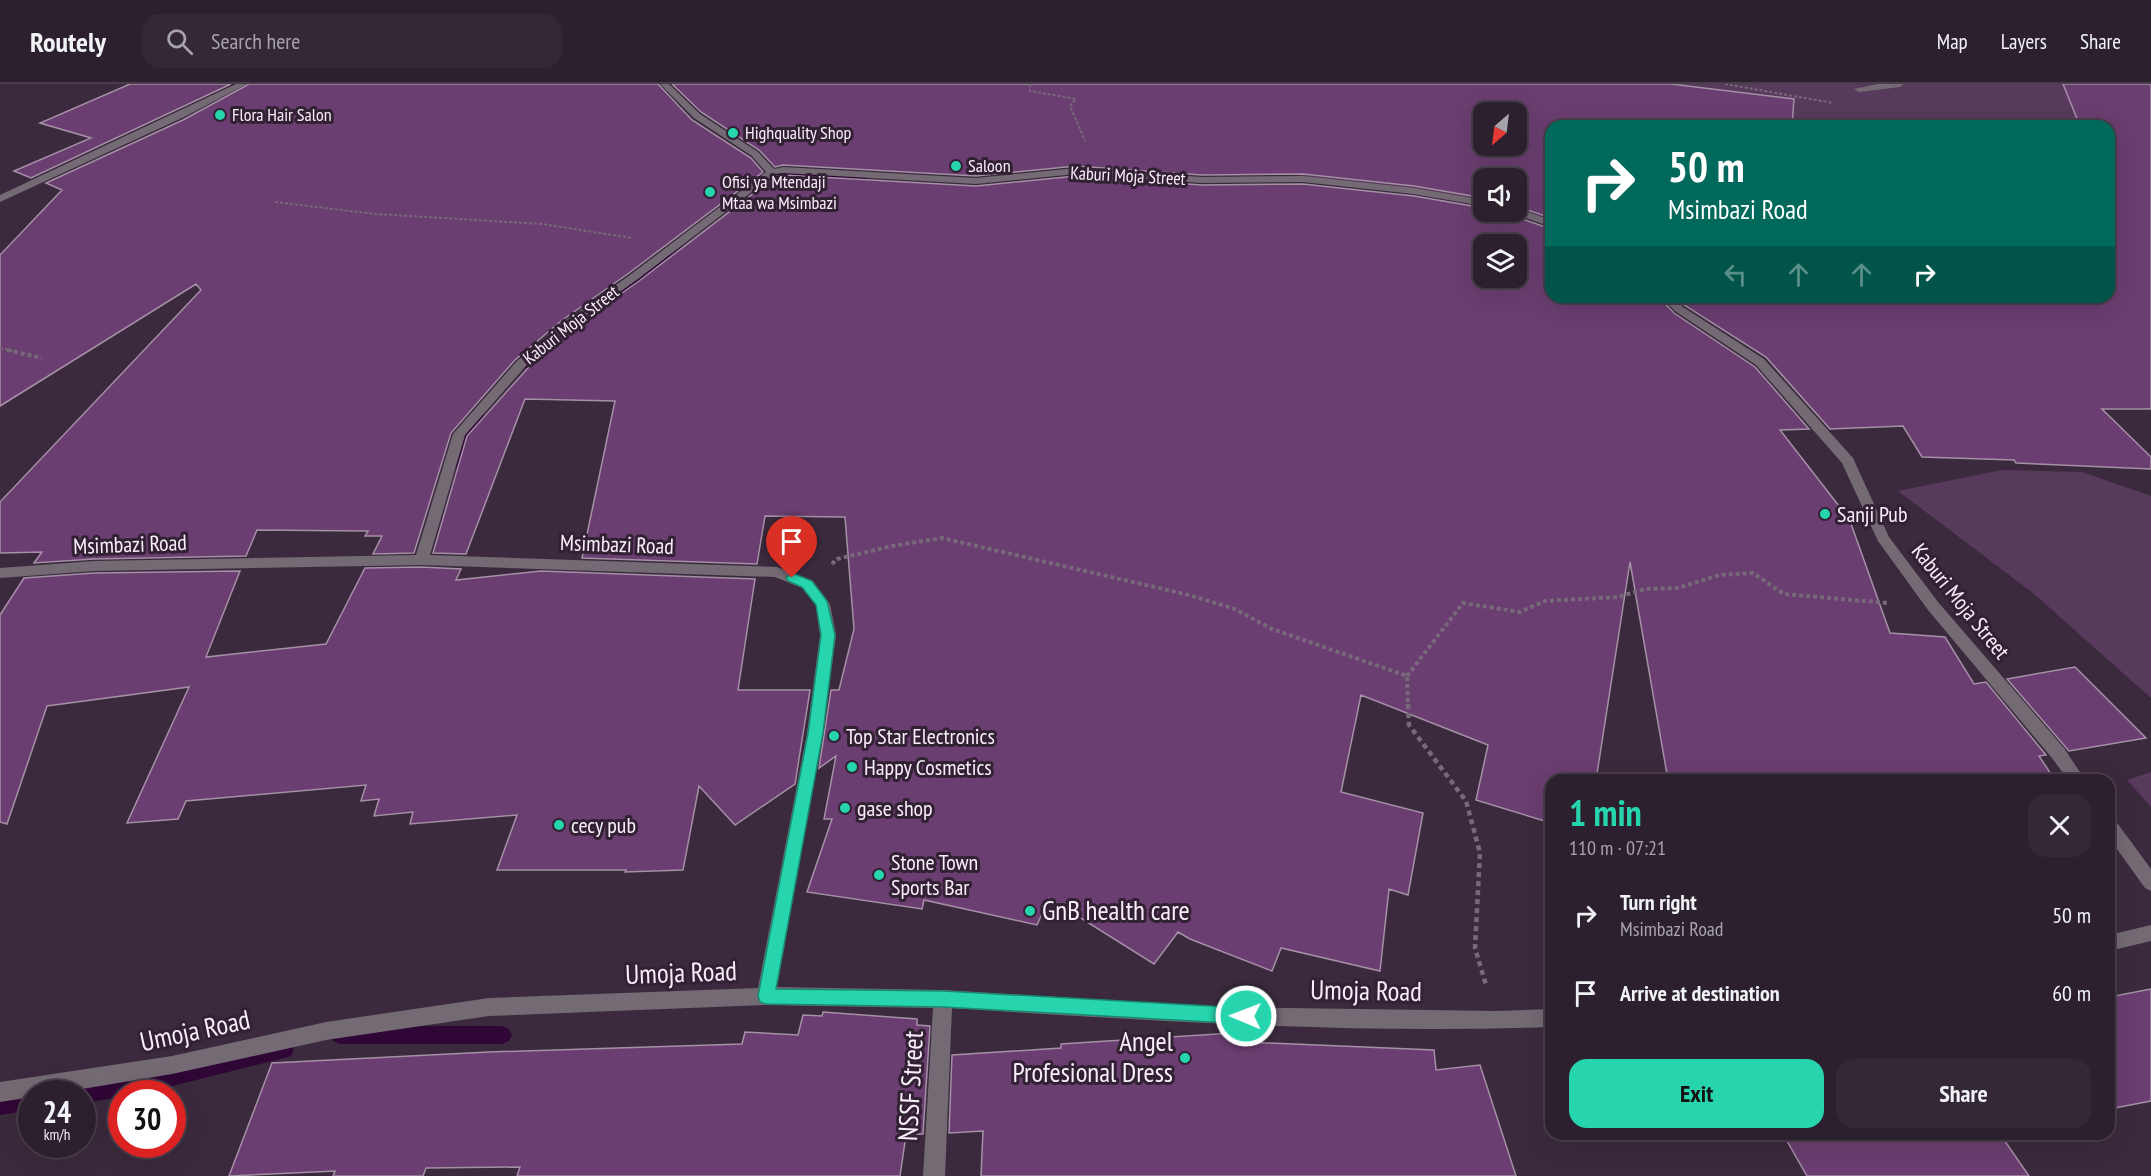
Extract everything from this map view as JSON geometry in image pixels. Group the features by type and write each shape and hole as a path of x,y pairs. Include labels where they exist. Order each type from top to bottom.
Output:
{"street":[{"path":"0,199 243,84"},
{"path":"664,84 697,116 755,154 772,172"},
{"path":"1859,89 1900,84"},
{"name":"Kaburi Moja Street","path":"422,560 459,434 521,364 566,325 772,172 895,175 976,180 1076,171 1202,180 1303,178 1414,191 1473,201"},
{"path":"1527,215 1545,222"},
{"name":"Kaburi Moja Street","path":"1673,303 1760,362 1848,461 1883,538 1933,606 2058,753 2073,774"},
{"name":"Msimbazi Road","path":"0,573 94,566 422,560 777,572 807,584"},
{"path":"766,996 815,733 828,635 823,604 807,584"},
{"path":"2115,833 2151,883"},
{"path":"2115,942 2151,933"},
{"name":"Umoja Road","path":"0,1092 172,1065 326,1031 489,1007 766,996 943,999 1223,1016 1497,1020 1545,1018"},
{"name":"NSSF Street","path":"934,1176 943,999"}],"path":[{"path":"1030,84 1030,91 1076,99 1070,106 1086,139 1076,171"},
{"path":"1725,84 1842,104"},
{"path":"275,202 388,215 563,225 674,246"},
{"path":"0,348 42,358"},
{"path":"807,584 837,559 892,546 942,538 1190,595 1235,609 1272,629 1407,676"},
{"path":"1497,1020 1475,948 1480,853 1466,801 1408,725 1407,676 1463,603 1520,612 1545,601 1618,597 1645,589 1678,588 1719,575 1753,573 1784,594 1933,606"}],"shaded area":[{"path":"1031,84 2151,84 2115,120 1545,120 1545,217 1527,214 1527,168 1473,168 1473,204 1261,169"},
{"path":"2002,470 2082,472 2151,496 2151,698 2033,593 1898,491"},
{"path":"2151,772 2151,807 2127,780"}],"building":[{"path":"130,84 231,84 31,178 14,171 91,138 40,123"},
{"path":"249,84 658,84 692,120 751,158 763,172 561,321 515,360 451,433 414,553 373,554 382,536 365,536 368,531 257,530 246,556 94,559 34,563 42,552 0,553 0,502 201,290 196,284 0,406 0,255 62,190 46,183 183,120"},
{"path":"672,84 1671,84 1794,99 1792,120 1545,120 1545,216 1527,210 1527,168 1473,168 1473,196 1414,186 1303,174 1202,175 1076,166 976,176 783,165 775,167 759,150 701,112"},
{"path":"2063,84 2151,84 2151,409 2102,409 2151,457 2151,469 2016,463 2014,460 1922,457 1903,426 1830,429 1766,357 1682,303 2115,303 2115,120 2078,120"},
{"path":"783,175 976,186 1076,176 1202,185 1303,184 1414,196 1473,206 1473,222 1527,221 1545,227 1545,303 1665,303 1674,313 1755,367 1809,429 1780,430 1839,506 1845,507 1890,633 1945,637 1974,684 1986,682 2046,755 2039,756 2051,774 1667,774 1630,562 1597,774 1545,774 1545,821 1476,800 1488,745 1361,695 1341,792 1423,813 1408,895 1389,889 1380,971 1281,948 1272,971 1190,939 1178,932 1154,964 1049,898 1037,925 924,900 922,909 807,892 832,819 824,819 836,756 819,768 831,690 839,690 854,629 845,517 765,516 757,564 582,558 615,401 525,399 466,554 433,553 467,436 527,369 571,329 639,281 776,176"},
{"path":"365,568 461,569 456,580 541,571 755,579 738,690 810,690 795,784 735,825 699,786 683,870 625,872 626,870 497,870 517,815 410,824 413,812 374,816 379,799 361,801 366,785 186,801 178,819 127,823 189,687 47,706 7,824 0,822 0,615 24,578 94,573 240,571 206,657 326,644"},
{"path":"2075,667 2146,738 2069,751 2007,679"},
{"path":"2151,989 2151,1101 2115,1108 2115,996"},
{"path":"823,1012 917,1019 917,1025 930,1026 923,1134 906,1135 900,1176 517,1176 520,1167 426,1168 423,1176 333,1176 335,1171 229,1176 272,1063 489,1052 742,1044 745,1032 798,1035 803,1015 822,1016"},
{"path":"1248,1032 1245,1042 1434,1050 1436,1070 1480,1065 1516,1176 981,1176 983,1131 949,1133 952,1055 1061,1048 1061,1044"},
{"path":"1786,1140 2004,1140 2029,1176 1807,1176"}],"waterway":[{"path":"754,199 765,190 764,182 776,172 864,177"},
{"path":"526,365 627,286 683,249"},
{"path":"454,466 470,428 480,416"},
{"path":"340,1035 502,1035"},
{"path":"96,1091 136,1085 284,1049"},
{"path":"0,1105 18,1102"}],"place":[{"name":"Flora Hair Salon","path":"220,115"},
{"name":"Highquality Shop","path":"733,133"},
{"name":"Saloon","path":"956,166"},
{"name":"Ofisi ya Mtendaji Mtaa wa Msimbazi","path":"710,192"},
{"name":"Sanji Pub","path":"1825,514"},
{"name":"Top Star Electronics","path":"834,736"},
{"name":"Happy Cosmetics","path":"852,767"},
{"name":"gase shop","path":"845,808"},
{"name":"cecy pub","path":"559,825"},
{"name":"Stone Town Sports Bar","path":"879,875"},
{"name":"GnB health care","path":"1030,911"},
{"name":"Angel Profesional Dress","path":"1185,1058"}],"route":[{"path":"792,578 807,584 823,604 828,635 815,733 766,996 943,999 1246,1016"}]}
